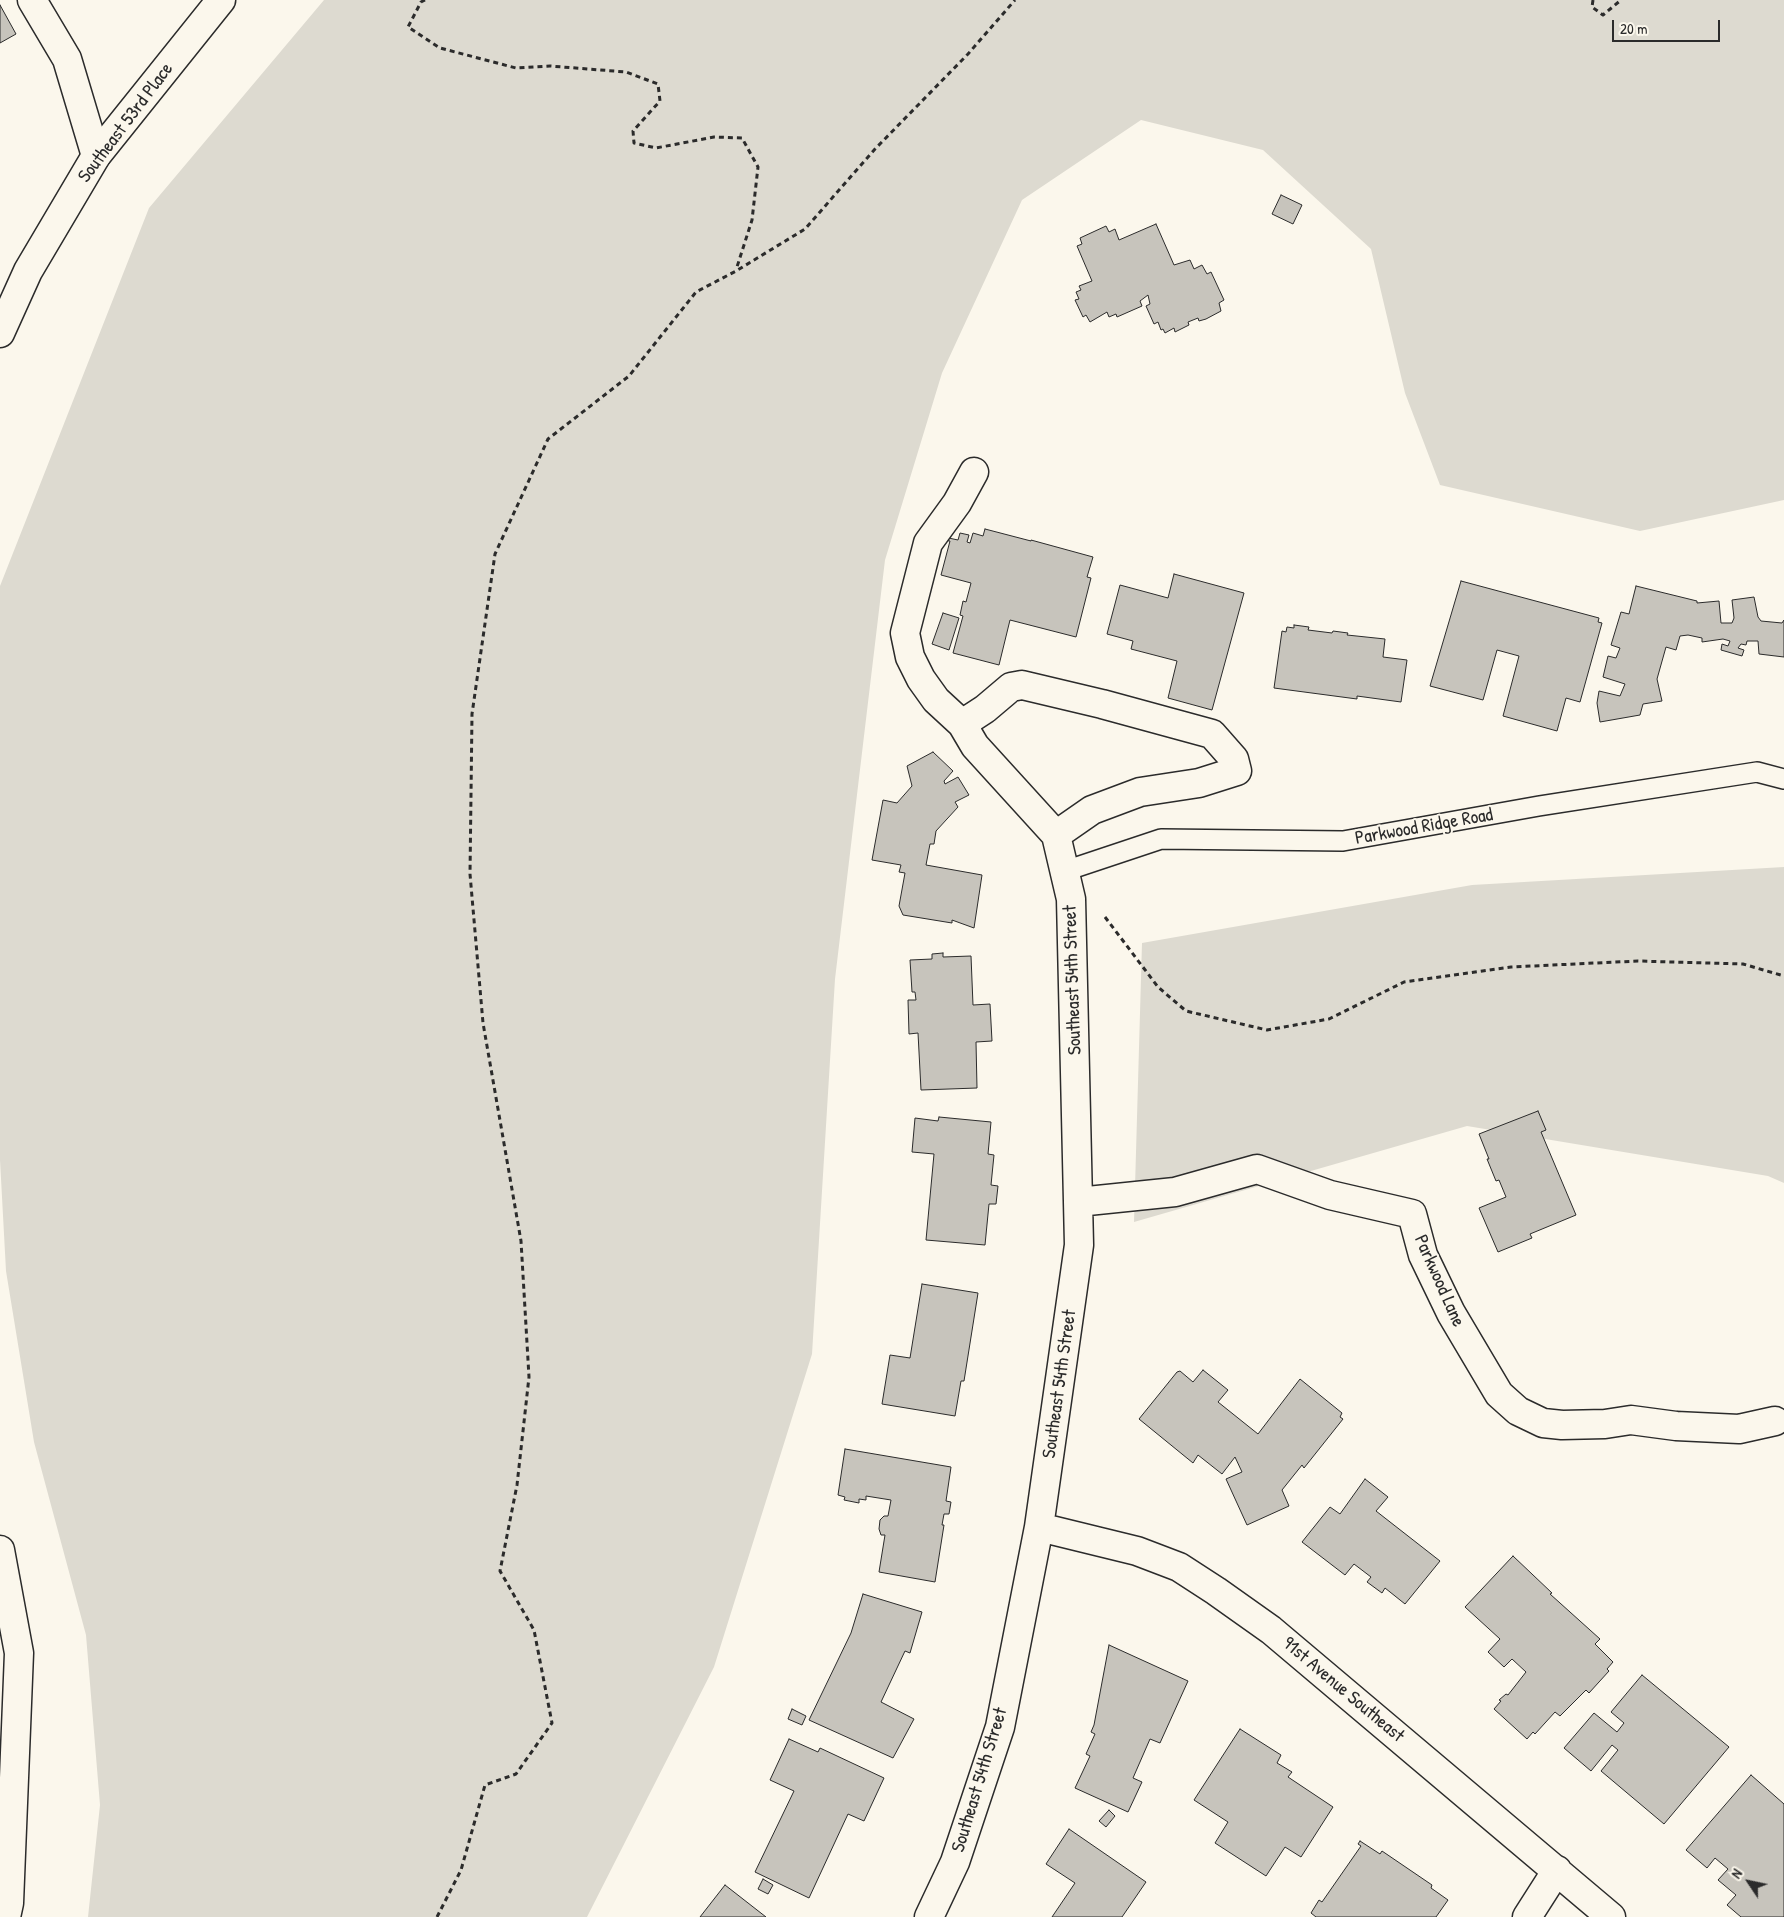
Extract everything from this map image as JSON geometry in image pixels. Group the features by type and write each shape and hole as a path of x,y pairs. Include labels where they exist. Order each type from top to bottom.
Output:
{"street":[{"path":"32,0 67,59 96,156"},
{"name":"Southeast 53rd Place","path":"0,333 28,270 96,156 221,0"},
{"name":"Southeast 54th Street","path":"928,1917 955,1862 1000,1727 1039,1527 1079,1245 1071,899 1056,835 975,746 962,724 936,700 921,679 910,657 905,633 928,543 957,503 974,472"},
{"path":"962,724 985,709 1011,687 1022,685 1102,704 1212,734 1234,759 1237,771 1200,783 1140,792 1092,810 1056,835"},
{"name":"Parkwood Lane","path":"1078,1202 1175,1192 1257,1169 1330,1195 1412,1214 1423,1255 1451,1313 1499,1394 1518,1411 1543,1423 1562,1425 1605,1424 1631,1420 1676,1426 1740,1429 1775,1421"},
{"name":"91st Avenue Southeast","path":"1039,1527 1137,1551 1179,1567 1216,1591 1271,1630 1611,1917"},
{"path":"0,1550 19,1653 9,1903 6,1917"},
{"path":"1527,1917 1557,1870"}],"lane":[{"name":"Parkwood Ridge Road","path":"1065,871 1161,840 1343,841 1539,806 1757,772 1784,779"}],"path":[{"path":"425,0 421,2 408,27 440,48 516,68 550,66 626,72 658,84 660,101 633,131 634,143 656,148 714,137 742,138 758,167 752,220 736,271"},
{"path":"437,1917 461,1870 485,1785 516,1774 552,1723 534,1630 500,1572 517,1485 530,1377 521,1241 483,1023 470,874 472,714 495,554 548,438 629,376 696,292 736,271 804,229 875,149 968,54 1015,0"},
{"path":"1593,0 1592,6 1603,15 1621,0"},
{"path":"1071,899 1098,907 1158,987 1186,1011 1267,1030 1329,1019 1404,982 1512,967 1638,961 1744,964 1784,976"}],"shaded area":[{"path":"324,0 1784,0 1784,500 1640,531 1440,485 1405,393 1371,249 1263,150 1141,120 1022,200 942,373 885,560 835,979 812,1354 714,1667 587,1917 88,1917 100,1805 86,1635 34,1442 6,1271 0,1160 0,586 149,208"},
{"path":"1784,867 1784,1183 1768,1176 1467,1126 1134,1222 1142,943 1472,885"}],"building":[{"path":"0,5 16,34 0,43"},
{"path":"1281,195 1302,205 1293,224 1272,214"},
{"path":"1156,224 1174,265 1190,260 1194,269 1202,265 1207,274 1211,272 1224,300 1219,303 1221,311 1206,319 1199,321 1198,318 1188,322 1189,325 1175,332 1174,328 1165,333 1163,329 1161,330 1158,322 1154,324 1146,306 1150,304 1148,295 1140,301 1142,306 1117,317 1116,314 1109,317 1107,312 1090,322 1086,315 1083,317 1075,300 1079,299 1076,292 1081,290 1079,286 1092,281 1077,246 1082,244 1080,238 1106,226 1109,232 1115,229 1119,240"},
{"path":"985,529 1093,557 1087,577 1091,578 1076,637 1010,620 999,665 953,653 963,616 960,615 963,601 966,602 971,583 941,575 950,541 943,540 944,537 958,540 960,533 969,535 967,542 970,543 973,533 983,536"},
{"path":"1174,574 1244,593 1212,710 1168,698 1177,661 1131,649 1133,641 1107,634 1120,585 1168,598"},
{"path":"1461,581 1599,618 1598,622 1602,623 1580,702 1566,698 1557,731 1503,716 1519,656 1497,650 1483,700 1430,686"},
{"path":"1636,586 1697,601 1697,603 1719,601 1721,623 1732,623 1734,618 1732,600 1754,597 1758,617 1761,621 1782,623 1784,620 1784,657 1759,654 1758,641 1747,641 1746,645 1741,644 1738,648 1744,650 1742,656 1721,650 1722,644 1728,646 1730,641 1723,639 1702,642 1702,638 1688,635 1680,636 1676,650 1666,647 1657,679 1662,701 1643,704 1640,715 1600,722 1597,703 1599,691 1620,696 1625,684 1603,677 1608,656 1616,658 1620,648 1611,645 1621,612 1629,614"},
{"path":"943,613 959,618 949,650 932,644"},
{"path":"1294,625 1309,627 1308,630 1332,633 1333,631 1348,633 1347,635 1385,639 1383,657 1407,660 1401,702 1357,696 1357,699 1274,688 1282,631 1286,632 1287,627 1294,628"},
{"path":"933,752 953,771 944,781 945,784 958,777 969,795 955,802 958,807 936,831 934,844 930,844 926,865 982,875 974,928 952,920 952,923 903,915 899,906 905,873 899,872 901,865 872,860 883,800 897,803 912,786 907,766"},
{"path":"943,953 943,957 971,956 973,1005 990,1004 992,1041 976,1042 977,1088 921,1090 918,1033 909,1034 908,1000 916,1000 915,992 912,992 910,960 932,959 932,954"},
{"path":"1538,1111 1546,1130 1541,1132 1576,1215 1530,1234 1532,1238 1498,1252 1479,1208 1506,1197 1499,1180 1496,1181 1479,1134"},
{"path":"939,1117 991,1122 988,1154 994,1155 991,1185 998,1186 996,1204 989,1204 985,1245 926,1240 934,1154 912,1152 915,1118 938,1121"},
{"path":"922,1284 978,1293 964,1381 961,1381 955,1416 882,1404 890,1355 910,1358"},
{"path":"1203,1370 1228,1390 1218,1402 1258,1434 1300,1379 1342,1413 1340,1417 1343,1419 1304,1468 1302,1465 1282,1490 1289,1506 1247,1525 1226,1479 1242,1472 1235,1457 1222,1474 1198,1455 1193,1463 1139,1419 1177,1372 1180,1371 1193,1382"},
{"path":"845,1449 951,1467 946,1501 951,1502 949,1514 944,1514 935,1582 879,1572 885,1535 881,1535 879,1529 880,1520 884,1516 888,1516 891,1500 866,1496 866,1500 859,1499 859,1503 844,1500 845,1497 838,1495"},
{"path":"1365,1479 1388,1497 1376,1511 1440,1561 1405,1604 1385,1588 1382,1593 1367,1582 1371,1577 1354,1564 1345,1575 1302,1542 1330,1507 1340,1514"},
{"path":"1513,1556 1552,1593 1550,1594 1600,1639 1595,1644 1613,1662 1607,1669 1609,1671 1589,1693 1586,1690 1560,1716 1555,1712 1535,1734 1533,1732 1527,1739 1494,1709 1501,1701 1499,1700 1506,1694 1508,1695 1526,1672 1512,1659 1504,1667 1488,1652 1500,1639 1465,1607"},
{"path":"863,1594 922,1612 910,1653 905,1651 881,1702 914,1719 893,1758 809,1720 851,1633"},
{"path":"1109,1645 1188,1681 1160,1743 1150,1739 1133,1778 1142,1782 1128,1812 1075,1788 1090,1756 1086,1754 1095,1734 1091,1732 1094,1725"},
{"path":"1642,1675 1729,1747 1664,1824 1601,1771 1618,1750 1612,1745 1591,1771 1564,1748 1594,1713 1617,1732 1624,1723 1611,1712"},
{"path":"792,1709 806,1716 802,1725 788,1719"},
{"path":"1240,1729 1281,1755 1277,1763 1292,1772 1288,1777 1333,1807 1301,1857 1285,1847 1266,1876 1215,1843 1228,1822 1194,1800"},
{"path":"789,1739 818,1752 820,1748 884,1778 864,1821 848,1814 809,1898 755,1872 794,1791 770,1780"},
{"path":"1751,1775 1784,1804 1784,1917 1741,1917 1727,1905 1736,1895 1718,1880 1728,1869 1715,1858 1707,1868 1686,1850"},
{"path":"1109,1810 1115,1816 1106,1827 1099,1821"},
{"path":"1069,1829 1146,1882 1122,1917 1052,1917 1075,1883 1046,1864"},
{"path":"1360,1841 1380,1854 1382,1851 1432,1885 1431,1888 1448,1900 1436,1917 1316,1917 1311,1913 1319,1900 1322,1902 1361,1846 1358,1844"},
{"path":"763,1879 773,1885 768,1894 758,1889"},
{"path":"725,1885 766,1917 700,1917"}]}
